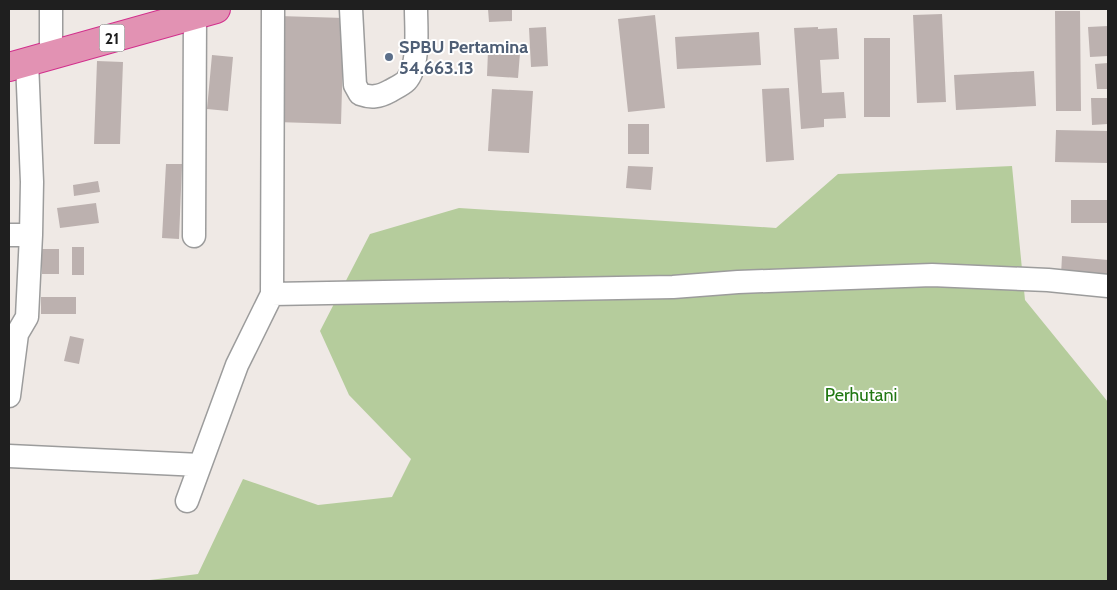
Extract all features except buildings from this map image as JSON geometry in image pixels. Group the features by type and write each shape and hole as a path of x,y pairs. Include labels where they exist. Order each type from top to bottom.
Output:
{"highway":[{"name":"21","path":"28,65 206,12"}],"street":[{"path":"9,396 17,334 27,317 32,235 28,65 51,9"},
{"path":"351,9 351,42 355,85 360,94 372,98 385,94 407,80 414,66 416,9"},
{"path":"187,500 237,365 272,294 273,10"},
{"path":"194,236 206,12"},
{"path":"9,235 32,235"},
{"path":"272,294 673,286 932,275 1048,280 1108,286"},
{"path":"9,456 200,465"}],"green space":[{"name":"Perhutani","path":"1012,166 1025,300 1108,402 1108,581 142,581 198,574 243,479 318,505 392,497 411,459 349,395 320,331 370,234 459,208 776,228 838,174"}],"place":[{"name":"SPBU Pertamina 54.663.13","path":"389,57"}]}
